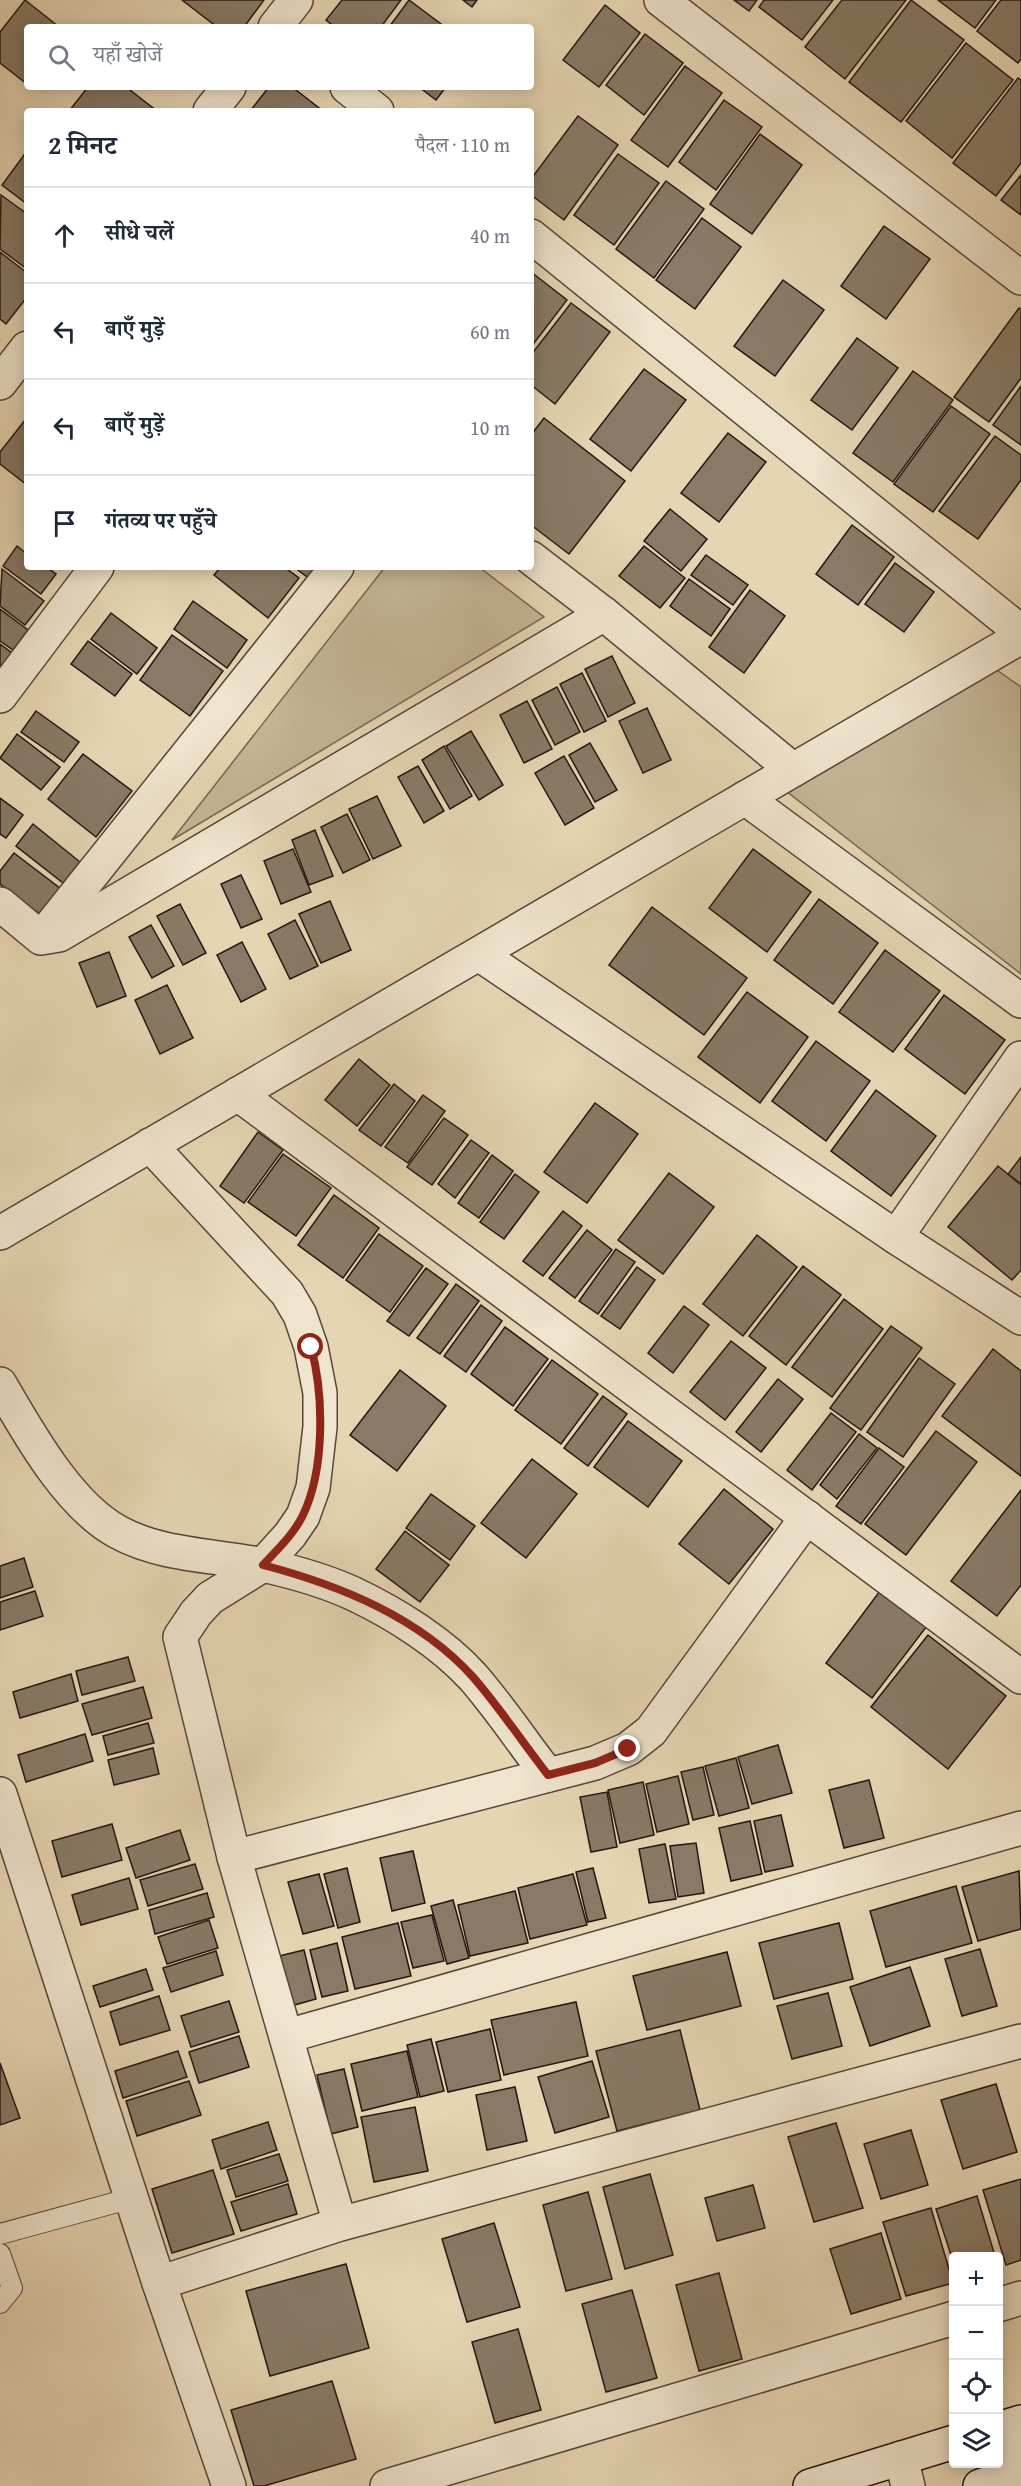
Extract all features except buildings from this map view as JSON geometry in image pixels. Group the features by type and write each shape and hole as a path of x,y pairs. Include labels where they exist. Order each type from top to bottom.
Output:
{"street":[{"path":"277,24 296,0"},
{"path":"661,0 1021,278"},
{"path":"212,108 227,90"},
{"path":"351,90 373,108"},
{"path":"534,238 1021,632"},
{"path":"0,383 24,352"},
{"path":"534,560 604,614 793,770"},
{"path":"0,696 95,570"},
{"path":"41,938 335,570"},
{"path":"0,904 41,938 59,935 604,614"},
{"path":"0,1233 1021,638"},
{"path":"745,798 1021,1001"},
{"path":"479,954 896,1237 1021,1318"},
{"path":"896,1237 1021,1058"},
{"path":"238,1094 1021,1677"},
{"path":"150,1145 287,1293 300,1315 314,1357 320,1393 320,1427 312,1488 303,1516 263,1565 210,1598 195,1613 180,1637 234,1857 340,2224"},
{"path":"0,1384 55,1472 97,1517 118,1533 193,1555 263,1565 304,1576 354,1594 415,1629 472,1676 548,1775"},
{"path":"234,1857 595,1763 628,1749 651,1731 807,1517"},
{"path":"0,1797 159,2283 229,2486"},
{"path":"287,2036 1021,1828"},
{"path":"159,2283 340,2224 1021,2041"},
{"path":"1003,2304 1021,2298"},
{"path":"387,2486 949,2319"},
{"path":"980,2486 1016,2478 1008,2426"},
{"path":"810,2486 904,2472 949,2445"}],"lane":[{"path":"0,2234 132,2199"},
{"path":"0,2254 12,2288 0,2303"}],"shaded area":[{"path":"383,570 483,570 544,617 172,840"},
{"path":"994,668 1021,687 1021,974 781,787"}],"route":[{"path":"311,1347 317,1368 320,1393 320,1427 312,1488 303,1516 290,1535 263,1565 304,1576 354,1594 415,1629 472,1676 548,1775 595,1763 628,1749"}]}
